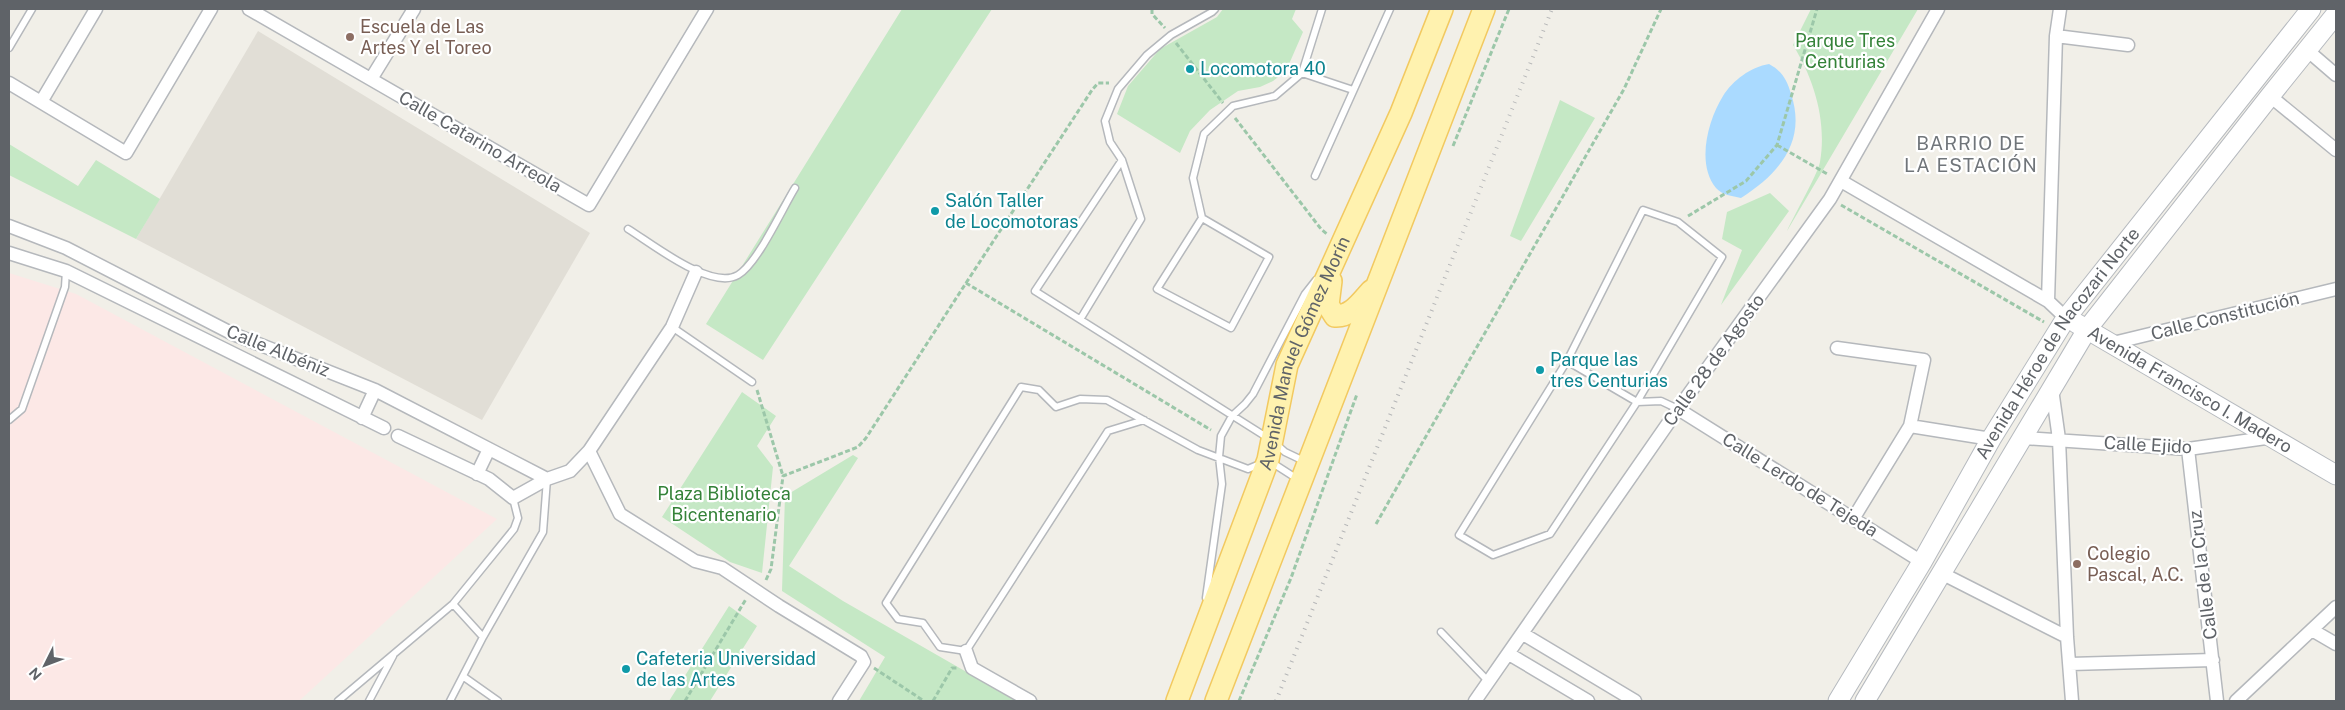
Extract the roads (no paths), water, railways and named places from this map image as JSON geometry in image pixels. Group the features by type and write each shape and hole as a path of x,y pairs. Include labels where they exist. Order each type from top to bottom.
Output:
{"main road":[{"name":"Avenida Manuel Gómez Morín","path":"1177,701 1269,450 1287,365 1401,113 1442,9"},
{"name":"Avenida Manuel Gómez Morín","path":"1216,701 1484,9"},
{"name":"Avenida Héroe de Nacozari Norte","path":"1838,701 1922,562 1991,438 2066,318 2310,9"},
{"name":"Avenida Héroe de Nacozari Norte","path":"1865,701 2088,328 2336,14"},
{"path":"1342,244 1330,284 1328,305 1331,312 1335,316 1347,315 1356,308 1379,281"},
{"name":"Avenida Francisco I. Madero","path":"2066,318 2088,328 2336,475"}],"street":[{"path":"42,102 96,9"},
{"path":"9,83 126,153 211,9"},
{"name":"Calle Catarino Arreola","path":"249,9 589,205 707,9"},
{"path":"372,79 414,9"},
{"name":"Calle 28 de Agosto","path":"1475,701 1524,634 1678,408 1840,181 1938,9"},
{"path":"2048,301 2056,36 2060,9"},
{"path":"2056,36 2128,45"},
{"path":"2307,50 2336,75"},
{"path":"2270,96 2336,150"},
{"name":"Avenida Francisco I. Madero","path":"1840,181 2048,301 2066,318"},
{"name":"Calle Albéniz","path":"9,226 66,248 233,334 375,390 547,479"},
{"name":"Calle Albéniz","path":"9,253 66,271 384,428"},
{"path":"398,436 499,485 513,498 547,479 570,471 590,450 672,327 696,272"},
{"name":"Calle Constitución","path":"2113,343 2336,289"},
{"path":"1837,348 1924,360 1910,426 1853,519"},
{"path":"2052,389 2059,439 2067,637 2072,701"},
{"path":"362,418 375,390"},
{"name":"Calle Lerdo de Tejeda","path":"1678,408 1922,562"},
{"path":"1910,426 1991,438"},
{"name":"Calle Ejido","path":"2023,438 2188,449 2273,437"},
{"path":"477,474 488,449"},
{"name":"Calle de la Cruz","path":"2188,449 2217,701"},
{"path":"590,450 620,514 695,561 722,568 752,589 861,656 864,662 839,701"},
{"path":"1941,573 2067,637"},
{"path":"2242,699 2336,607"},
{"path":"2312,630 2336,644"},
{"path":"1524,634 1635,701"},
{"path":"966,651 972,668 1030,701"},
{"path":"1509,654 1588,701"},
{"path":"2070,664 2213,660"}],"lane":[{"path":"9,48 32,9"},
{"path":"1081,318 1141,219 1122,160 1110,142 1106,121 1118,89 1147,55 1171,35 1215,9"},
{"path":"1202,218 1270,257 1231,328 1157,289 1202,218 1193,178 1204,134 1233,106 1275,96 1302,73 1322,9"},
{"path":"1315,176 1390,9"},
{"path":"1302,73 1354,90"},
{"path":"1122,160 1035,291 1081,318 1232,416 1269,450 1304,472"},
{"path":"628,229 696,272 721,278 737,276 752,262 795,188"},
{"path":"1643,210 1678,222 1722,257 1637,402 1550,534 1493,555 1459,535 1567,361 1643,210"},
{"path":"1202,634 1222,484 1219,457 1221,436 1232,416 1245,404 1252,394 1305,294 1342,244"},
{"path":"9,420 22,410 65,287 66,271"},
{"path":"672,327 752,382"},
{"path":"1567,361 1637,402 1661,401 1678,408"},
{"path":"1144,420 1108,431 966,651 940,647 923,624 898,619 886,603 1021,387 1039,390 1056,407 1080,399 1107,400 1144,420 1198,450 1248,469 1269,450 1285,452 1304,472"},
{"path":"450,701 464,677 483,636 544,532 547,479"},
{"path":"338,701 453,604 514,529 518,518 513,498"},
{"path":"453,604 483,636"},
{"path":"1442,632 1488,681"},
{"path":"369,701 395,653"},
{"path":"464,677 498,701"}],"water":[{"path":"1769,64 1783,76 1791,94 1795,111 1795,127 1792,141 1778,167 1755,189 1741,198 1727,195 1716,188 1710,178 1707,167 1705,155 1709,129 1727,90 1749,71"}],"railway":[{"path":"1276,701 1552,9"}],"place":[{"name":"Escuela de Las Artes Y el Toreo","path":"350,37"},
{"name":"Locomotora 40","path":"1190,69"},
{"name":"Salón Taller de Locomotoras","path":"935,211"},
{"name":"Parque las tres Centurias","path":"1540,370"},
{"name":"Colegio Pascal, A.C.","path":"2077,564"},
{"name":"Cafeteria Universidad de las Artes","path":"626,669"}],"district":[{"name":"BARRIO DE LA ESTACIÓN","path":"1971,154"}],"park label":[{"name":"Parque Tres Centurias","path":"1845,51"},
{"name":"Plaza Biblioteca Bicentenario","path":"724,504"}]}
